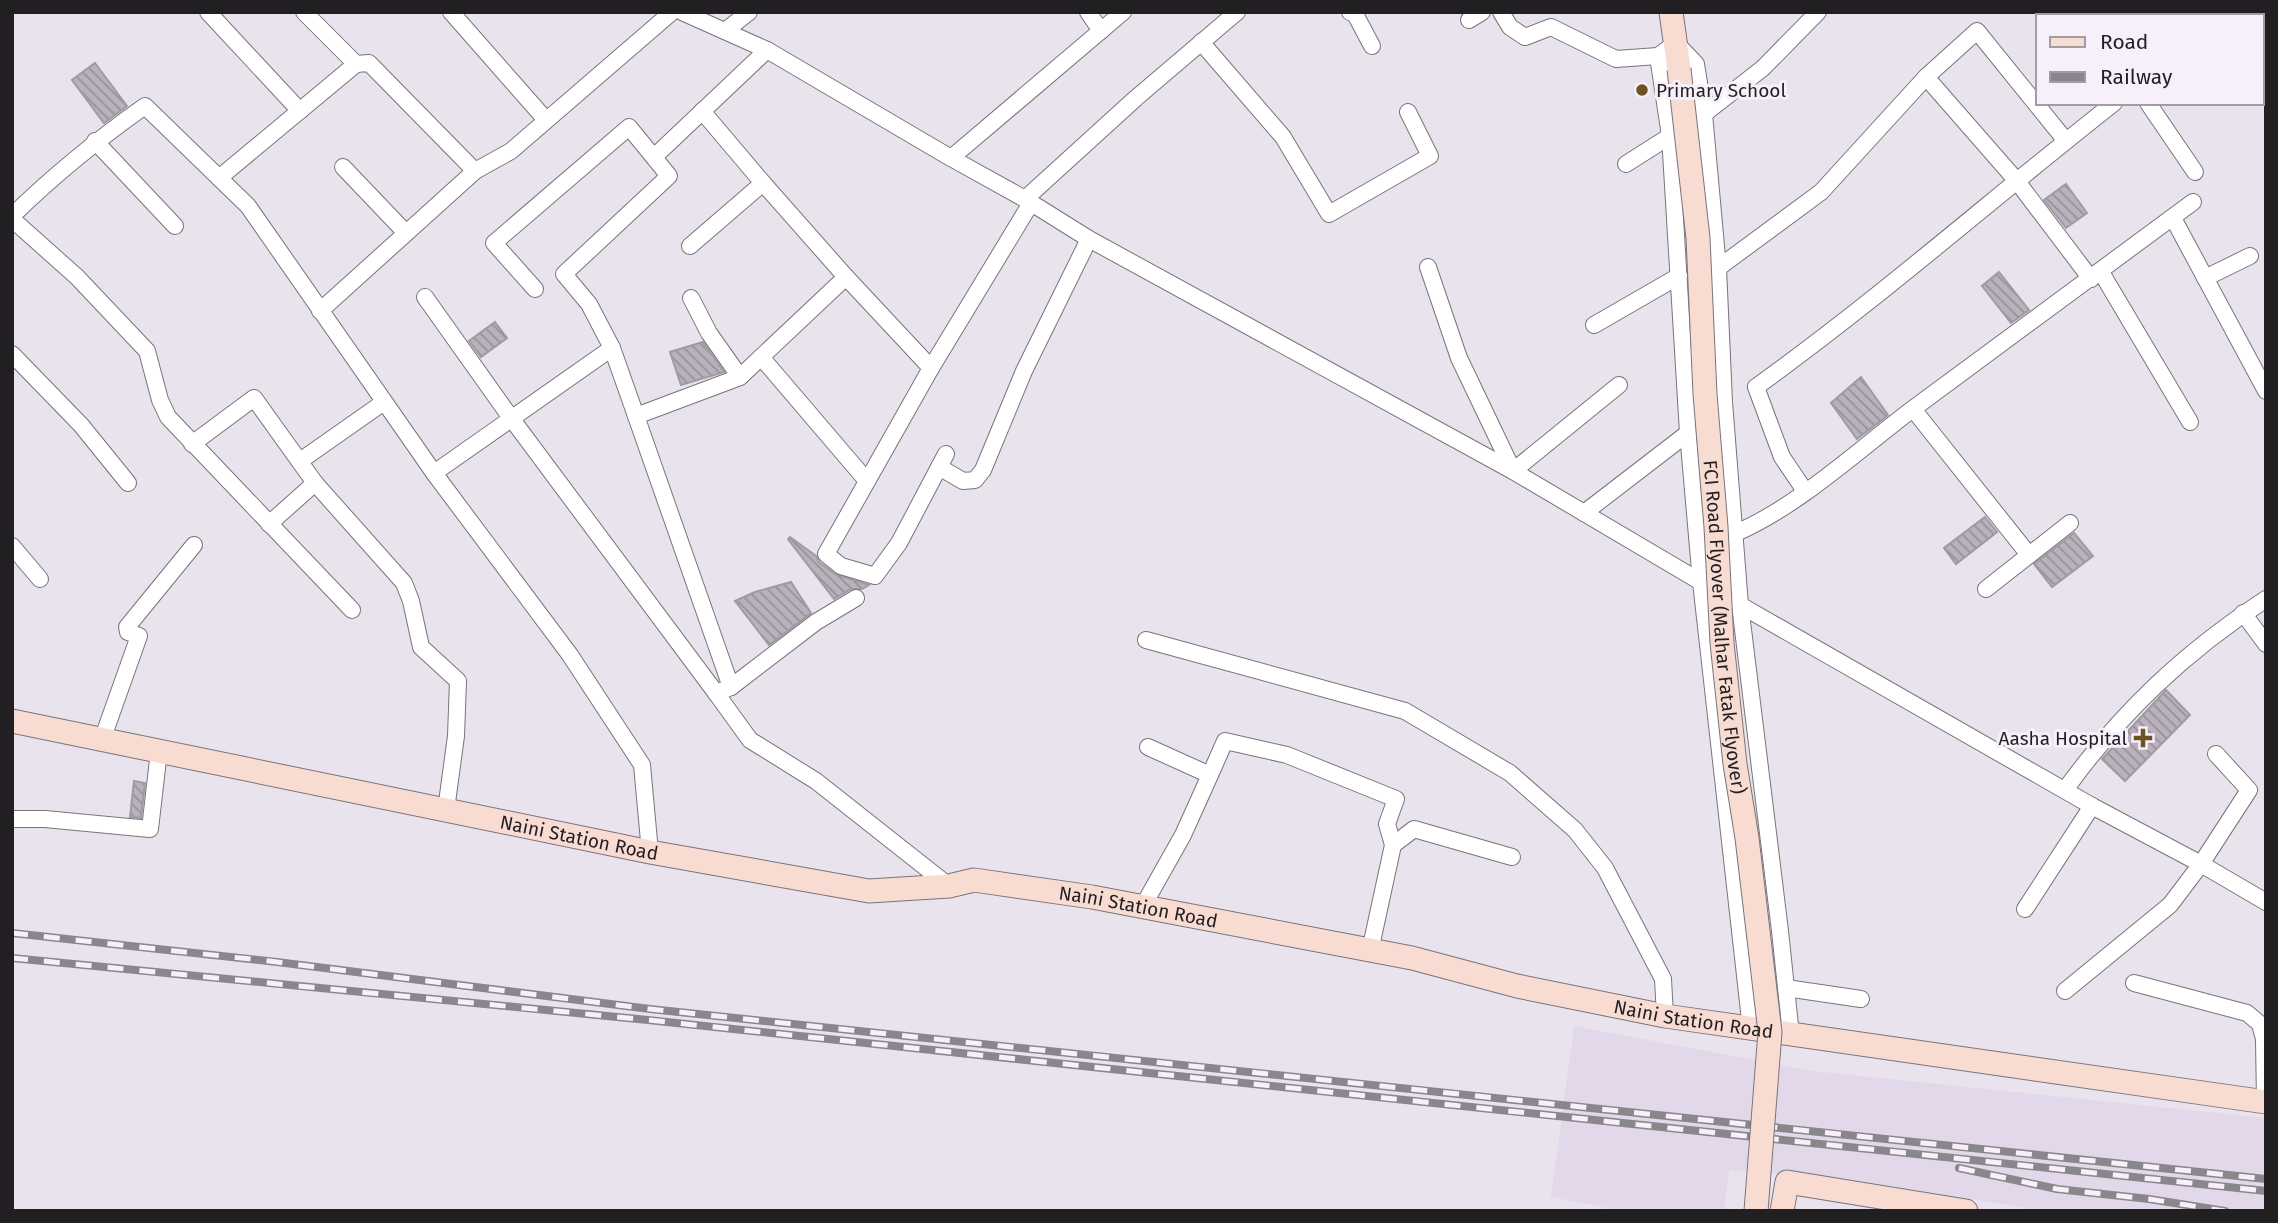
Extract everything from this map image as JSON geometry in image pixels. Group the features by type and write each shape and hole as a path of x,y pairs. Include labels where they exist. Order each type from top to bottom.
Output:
{"street":[{"path":"208,12 300,111"},
{"path":"304,12 356,64"},
{"path":"451,12 546,120"},
{"path":"320,311 475,171 510,151 672,12"},
{"path":"682,12 767,50 1089,239 1513,471 1740,605 2266,902"},
{"path":"725,31 749,12"},
{"path":"1088,12 1101,31"},
{"path":"951,158 1123,12"},
{"path":"1089,239 1024,371 983,470 975,480 963,481 942,461 899,543 875,576 841,566 826,554 1028,201 1136,98 1237,12"},
{"path":"1350,12 1355,15 1372,46"},
{"path":"1501,12 1510,27 1525,37 1551,27 1616,59 1667,50 1696,64 1704,114 1718,268 1724,402 1740,605 1791,1035"},
{"name":"FCI Road Flyover (Malhar Fatak Flyover)","path":"1671,12 1667,50 1679,69 1698,238 1705,394 1723,643 1735,764 1749,851 1770,1032 1756,1211"},
{"path":"1704,114 1763,68 1818,12"},
{"path":"1718,268 1821,192 1926,77 1977,31 2036,104"},
{"path":"1201,42 1283,137 1329,214 1430,156 1408,112"},
{"path":"654,157 767,50"},
{"path":"1667,50 1688,433 1751,1029"},
{"path":"219,178 356,64 369,63 475,171"},
{"path":"1926,77 2096,276 2190,422"},
{"path":"2037,105 2066,141"},
{"path":"1805,491 1782,457 1756,387 1825,338 1892,285 2016,180 2111,105"},
{"path":"2149,105 2195,172"},
{"path":"352,610 168,417 160,400 147,351 77,277 12,217 48,181 95,141 145,106 248,206 433,473 570,655 642,765 650,852"},
{"path":"702,111 846,277 931,368"},
{"path":"535,289 494,243 629,127 669,176 564,274 589,304 612,348 731,687"},
{"path":"1626,164 1670,136"},
{"path":"95,141 175,226"},
{"path":"343,167 407,233"},
{"path":"690,246 763,183"},
{"path":"1735,533 1752,526 1805,491 2193,202"},
{"path":"2173,218 2266,391"},
{"path":"2206,278 2250,256"},
{"path":"1428,267 1460,358 1513,471"},
{"path":"1594,325 1679,276"},
{"path":"636,416 740,377 846,277"},
{"path":"425,296 511,418 750,740 816,781 949,886"},
{"path":"691,298 709,333 740,377"},
{"path":"433,473 612,348"},
{"path":"12,354 81,425 128,484"},
{"path":"761,357 867,481"},
{"path":"1513,471 1619,385"},
{"path":"192,444 254,398 315,483 404,583 411,601 421,647 458,681 456,736 446,810"},
{"path":"300,461 384,402"},
{"path":"1913,409 2029,555"},
{"path":"1584,513 1688,433"},
{"path":"269,524 315,483"},
{"path":"1986,589 2070,523"},
{"path":"102,740 139,636 128,632 127,627 194,545"},
{"path":"12,547 40,579"},
{"path":"716,693 731,687 817,621 856,598"},
{"path":"2064,790 2096,747 2139,699 2195,650 2266,599"},
{"path":"2243,614 2266,644"},
{"path":"1146,640 1405,711 1510,773 1575,831 1605,868 1663,979 1665,1016"},
{"name":"Naini Station Road","path":"12,721 650,852 869,891 949,886 974,880 1092,897 1412,958 1517,986 1665,1016 2265,1102"},
{"path":"1143,906 1183,835 1225,741 1287,755 1395,799 1387,824 1393,845 1370,951"},
{"path":"1148,747 1210,775"},
{"path":"12,819 45,819 150,830 159,751"},
{"path":"2065,991 2171,905 2202,864 2249,790 2216,754"},
{"path":"2025,909 2092,806"},
{"path":"1393,845 1414,829 1512,857"},
{"path":"2134,983 2247,1013 2260,1024 2264,1039 2265,1102"},
{"path":"1786,988 1861,999"},
{"path":"1782,1211 1787,1182 1966,1211"}],"shaded area":[{"path":"1574,1026 1813,1071 2266,1118 2266,1211 2043,1211 1849,1179 1729,1170 1724,1211 1622,1211 1551,1197"}],"building":[{"path":"95,63 127,106 104,123 72,80"},
{"path":"2066,184 2087,213 2066,228 2044,200"},
{"path":"1999,272 2029,310 2011,323 1982,286"},
{"path":"495,322 507,338 481,357 469,341"},
{"path":"703,342 724,372 681,385 670,352"},
{"path":"1861,377 1888,415 1857,439 1831,403"},
{"path":"1985,517 1997,532 1956,564 1944,548"},
{"path":"2074,533 2093,556 2052,587 2034,564"},
{"path":"790,537 835,574 869,585 862,589 851,589 834,599 788,539"},
{"path":"791,582 811,613 769,645 735,601"},
{"path":"2166,690 2190,715 2125,781 2102,759"},
{"path":"134,781 145,783 141,818 130,817"}],"railway":[{"path":"12,933 277,962 650,1009 2266,1179"},
{"path":"12,958 648,1020 2266,1191"},
{"path":"1959,1168 2057,1189 2225,1211"}],"place":[{"name":"Primary School","path":"1642,90"},
{"name":"Aasha Hospital","path":"2143,738"}]}
